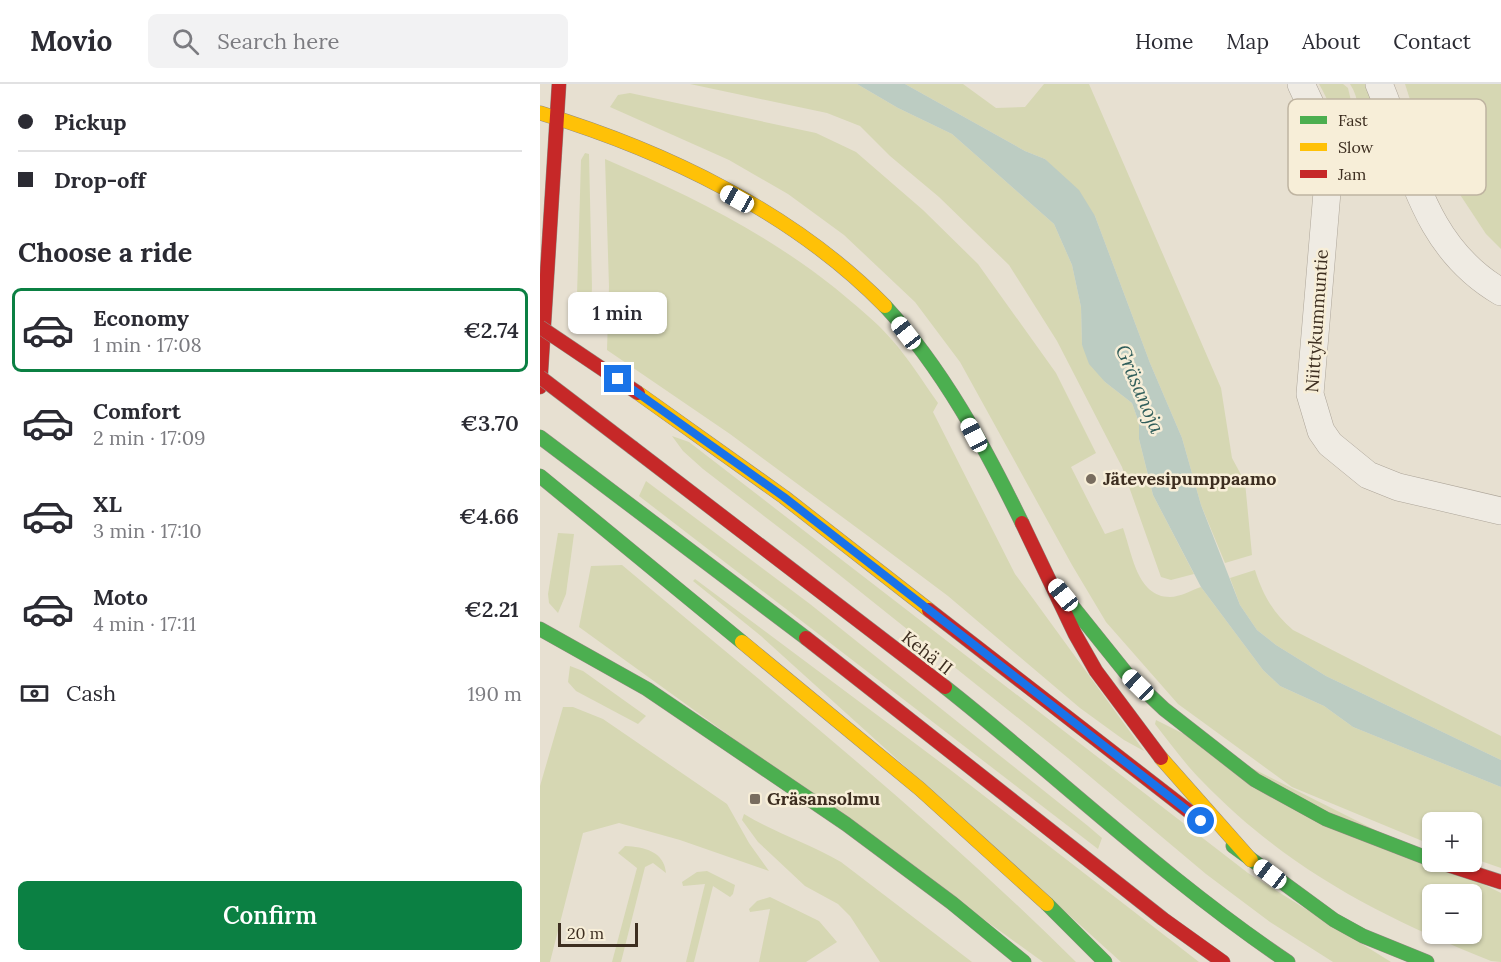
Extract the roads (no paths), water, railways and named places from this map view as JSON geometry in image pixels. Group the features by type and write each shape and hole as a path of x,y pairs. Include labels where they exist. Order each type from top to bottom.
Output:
{"main road":[{"path":"540,387 559,84"},
{"path":"540,113 596,129 673,164 774,219 823,253 884,305 929,362 963,414 1050,579 1079,642 1110,692 1251,860"},
{"path":"540,327 638,393 784,497 1251,860 1334,920 1373,940 1427,962"},
{"name":"Kehä II","path":"540,377 1017,745 1258,944 1288,962"},
{"path":"540,437 840,664 1162,919 1222,962"},
{"path":"540,476 920,789 1054,910 1105,962"},
{"path":"1050,579 1126,673 1164,709 1246,773 1326,819 1422,855"},
{"path":"540,629 647,689 846,824 952,903 1024,962"},
{"path":"1471,872 1501,882"}],"street":[{"name":"Niittykummuntie","path":"1301,84 1308,99"},
{"path":"1379,84 1385,99"},
{"name":"Niittykummuntie","path":"1327,195 1310,394 1321,431 1330,444 1368,475 1398,487 1501,511"},
{"path":"1421,195 1432,224 1453,255 1478,279 1501,292"}],"water":[{"name":"Gräsanoja","path":"857,84 905,84 1025,151 1045,159 1079,190 1095,216 1150,363 1182,438 1201,505 1240,605 1257,630 1276,645 1326,676 1501,760 1501,787 1353,727 1324,706 1280,686 1263,670 1201,587 1153,495 1139,439 1139,423 1132,403 1105,382 1089,364 1082,345 1081,307 1072,265 1054,224 952,134 898,108"}],"place":[{"name":"Jätevesipumppaamo","path":"1091,479"},
{"name":"Gräsansolmu","path":"755,799"}]}
